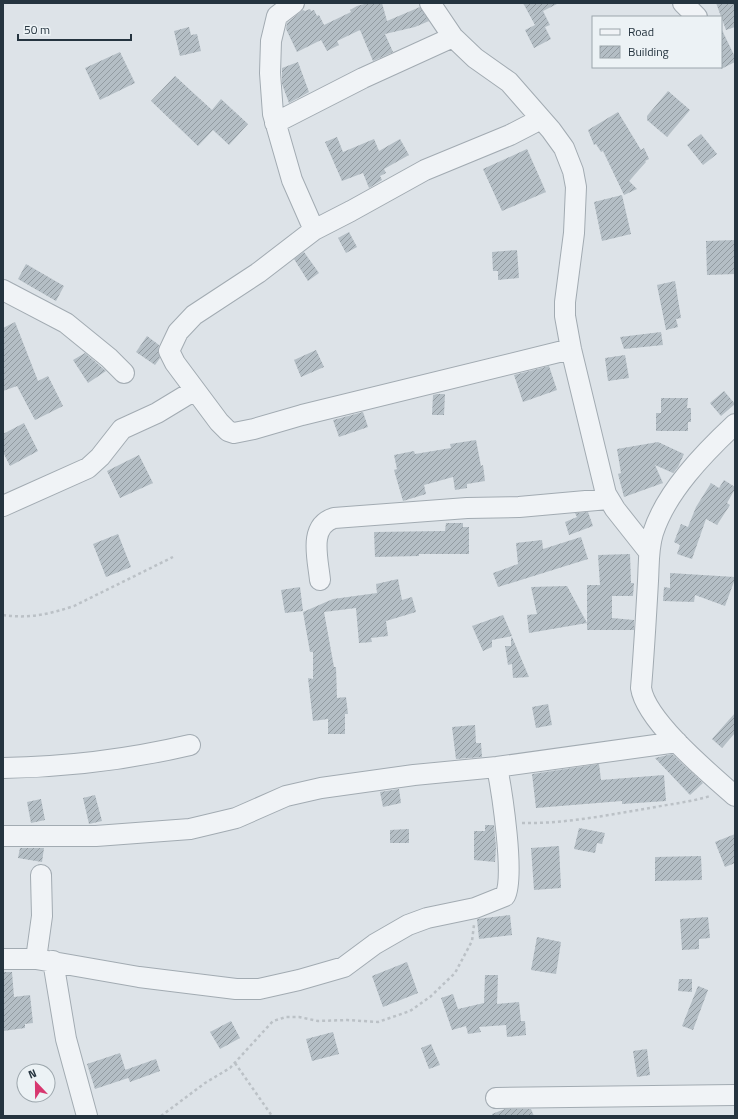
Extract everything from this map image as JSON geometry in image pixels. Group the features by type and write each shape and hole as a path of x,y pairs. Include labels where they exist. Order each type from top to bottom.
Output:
{"street":[{"path":"294,3 277,16 271,41 270,73 275,123 292,180 314,230"},
{"path":"430,3 453,37 475,58 509,82 541,118 564,148 576,181 574,233 564,302 571,349 608,499 649,552"},
{"path":"683,3 696,16"},
{"path":"275,123 363,78 453,37"},
{"path":"541,118 510,135 425,170 314,230 258,273 194,315 178,332 169,347 169,351 175,363 195,390 228,431 234,433 571,349"},
{"path":"3,290 66,323 109,358 124,373"},
{"path":"3,506 88,468 100,457 122,429 157,414 195,390"},
{"path":"730,792 676,742 651,710 643,697 641,688 649,552 656,525 682,483 711,446 735,424"},
{"path":"320,580 317,533 322,524 334,518 467,508 519,507 608,499"},
{"path":"3,836 96,836 190,829 236,818 286,796 321,788 407,776 497,767 676,742"},
{"path":"3,768 54,767 110,761 190,744"},
{"path":"3,959 45,960 139,978 236,989 259,989 287,984 344,968 375,944 408,925 427,918 475,908 502,898 508,890 509,872 505,823 497,767"},
{"path":"41,875 45,960 87,1116"},
{"path":"496,1098 735,1095"}],"path":[{"path":"3,615 26,617 58,611 74,606 173,557"},
{"path":"505,823 542,824 609,815 689,802 730,792"},
{"path":"161,1116 235,1063 271,1022 281,1018 300,1017 318,1021 347,1020 378,1022 410,1011 445,985 461,965 472,941 475,908"},
{"path":"235,1063 272,1116"}],"building":[{"path":"368,3 382,3 387,21 420,7 429,21 415,27 385,34 393,52 373,61 360,30 337,41 339,45 327,51 321,40 297,52 286,29 287,23 303,10 314,10 317,16 319,15 324,25 351,12 350,10 357,6"},
{"path":"523,3 559,3 543,11 550,25 545,27 551,39 534,48 525,30 535,25"},
{"path":"716,3 735,3 735,27 726,30"},
{"path":"189,27 191,35 197,34 201,51 180,56 174,31"},
{"path":"722,30 735,57 735,62 721,69"},
{"path":"120,52 135,83 100,100 85,68"},
{"path":"298,62 309,92 289,103 282,84 282,68"},
{"path":"175,76 212,110 221,99 248,124 229,145 213,130 198,146 151,101"},
{"path":"668,91 690,110 667,137 647,120 647,116"},
{"path":"618,112 641,150 644,148 649,159 645,161 646,162 629,181 637,189 624,195 603,151 601,152 596,144 594,145 588,130"},
{"path":"701,134 717,154 703,165 687,145"},
{"path":"337,137 343,152 374,139 379,151 400,139 409,155 384,169 386,173 380,176 382,180 369,188 363,173 342,181 325,142"},
{"path":"527,149 546,192 502,211 483,169"},
{"path":"622,195 631,234 602,241 594,202"},
{"path":"349,232 357,247 346,253 338,238"},
{"path":"735,240 735,274 707,275 706,241"},
{"path":"517,250 519,278 498,280 498,271 493,271 492,252"},
{"path":"304,252 319,273 308,281 294,259"},
{"path":"26,264 64,286 56,301 18,279"},
{"path":"675,281 681,318 676,319 678,327 666,330 657,285"},
{"path":"15,322 38,381 48,376 63,406 35,420 17,386 3,391 3,328"},
{"path":"661,332 663,345 624,349 620,337"},
{"path":"147,336 159,345 158,351 160,358 155,365 136,352"},
{"path":"316,350 324,367 301,377 294,360"},
{"path":"85,353 106,371 88,383 73,360"},
{"path":"625,355 629,378 608,381 605,358"},
{"path":"549,366 557,390 523,402 514,375"},
{"path":"724,391 735,404 721,416 710,403"},
{"path":"445,394 444,415 432,415 433,395"},
{"path":"661,398 688,398 687,408 691,408 691,422 688,422 688,431 656,431 656,413 661,413"},
{"path":"363,412 368,427 339,437 333,420"},
{"path":"24,423 38,451 10,466 3,452 3,434"},
{"path":"476,440 481,466 483,465 485,481 467,484 467,488 455,490 453,477 424,485 426,494 403,501 394,470 397,469 394,455 414,451 415,454 451,448 450,444"},
{"path":"658,442 684,454 678,467 673,473 655,465 663,483 624,497 618,474 621,473 617,449"},
{"path":"139,455 153,483 120,498 107,471"},
{"path":"724,480 735,487 727,503 730,505 717,525 706,519 692,559 677,554 680,545 674,542 681,524 688,527 696,507 711,483 719,488"},
{"path":"588,512 593,526 569,535 565,522 577,517 575,513"},
{"path":"446,523 463,523 463,527 469,527 469,554 419,554 419,556 375,557 374,532 445,531"},
{"path":"118,534 131,567 106,577 93,544"},
{"path":"581,537 588,559 498,587 493,573 518,564 516,543 542,540 543,549"},
{"path":"630,554 631,583 634,583 633,596 612,596 612,618 634,620 634,630 587,630 587,585 600,585 598,555"},
{"path":"670,573 735,577 735,579 725,606 695,595 694,602 663,601 664,587 670,588"},
{"path":"398,579 402,600 412,597 416,612 386,621 388,636 371,638 372,642 359,643 356,608 324,612 334,667 336,667 337,698 346,697 348,714 345,714 345,734 328,734 328,719 313,721 308,678 313,679 313,652 310,652 303,612 333,599 377,593 376,584"},
{"path":"567,586 587,623 529,633 527,615 537,614 531,587"},
{"path":"300,587 303,611 285,613 281,590"},
{"path":"503,615 512,636 492,640 492,647 483,651 472,626"},
{"path":"512,637 529,677 513,678 512,664 508,665 505,646 511,646"},
{"path":"548,704 552,725 536,728 532,707"},
{"path":"735,713 735,733 722,748 712,739"},
{"path":"475,725 476,743 481,743 482,757 456,759 452,727"},
{"path":"672,754 703,783 690,795 655,758"},
{"path":"599,764 601,780 664,775 666,801 622,804 622,801 536,808 532,774"},
{"path":"399,789 401,803 383,807 380,792"},
{"path":"95,795 102,821 89,824 83,798"},
{"path":"41,799 45,820 31,823 27,802"},
{"path":"485,825 494,825 496,847 495,862 474,860 474,831 485,831"},
{"path":"579,828 605,833 602,844 597,843 595,853 574,849"},
{"path":"409,829 409,843 390,843 390,830"},
{"path":"735,834 735,863 725,867 715,842"},
{"path":"559,846 561,888 534,890 531,848"},
{"path":"20,848 44,848 42,862 18,858"},
{"path":"701,856 702,880 655,881 655,857"},
{"path":"510,915 512,935 479,939 477,919"},
{"path":"708,917 710,938 699,939 699,949 682,950 680,919"},
{"path":"537,937 561,942 556,974 531,970"},
{"path":"407,962 418,993 383,1007 372,976"},
{"path":"3,972 12,972 14,997 30,995 33,1023 25,1024 25,1028 3,1031"},
{"path":"485,975 498,975 497,1004 519,1002 521,1021 525,1021 526,1035 507,1037 506,1025 479,1027 481,1032 468,1034 466,1026 452,1030 441,998 453,994 458,1009 484,1003"},
{"path":"679,979 692,979 692,992 678,991"},
{"path":"698,986 708,990 693,1030 682,1026"},
{"path":"231,1021 240,1038 220,1049 210,1032"},
{"path":"333,1032 339,1054 312,1061 306,1039"},
{"path":"431,1044 440,1065 429,1069 421,1048"},
{"path":"647,1049 650,1075 637,1077 633,1051"},
{"path":"120,1053 128,1078 95,1089 87,1064"},
{"path":"156,1059 160,1071 130,1082 125,1070"},
{"path":"505,1109 531,1109 534,1116 492,1116 492,1114"}]}
